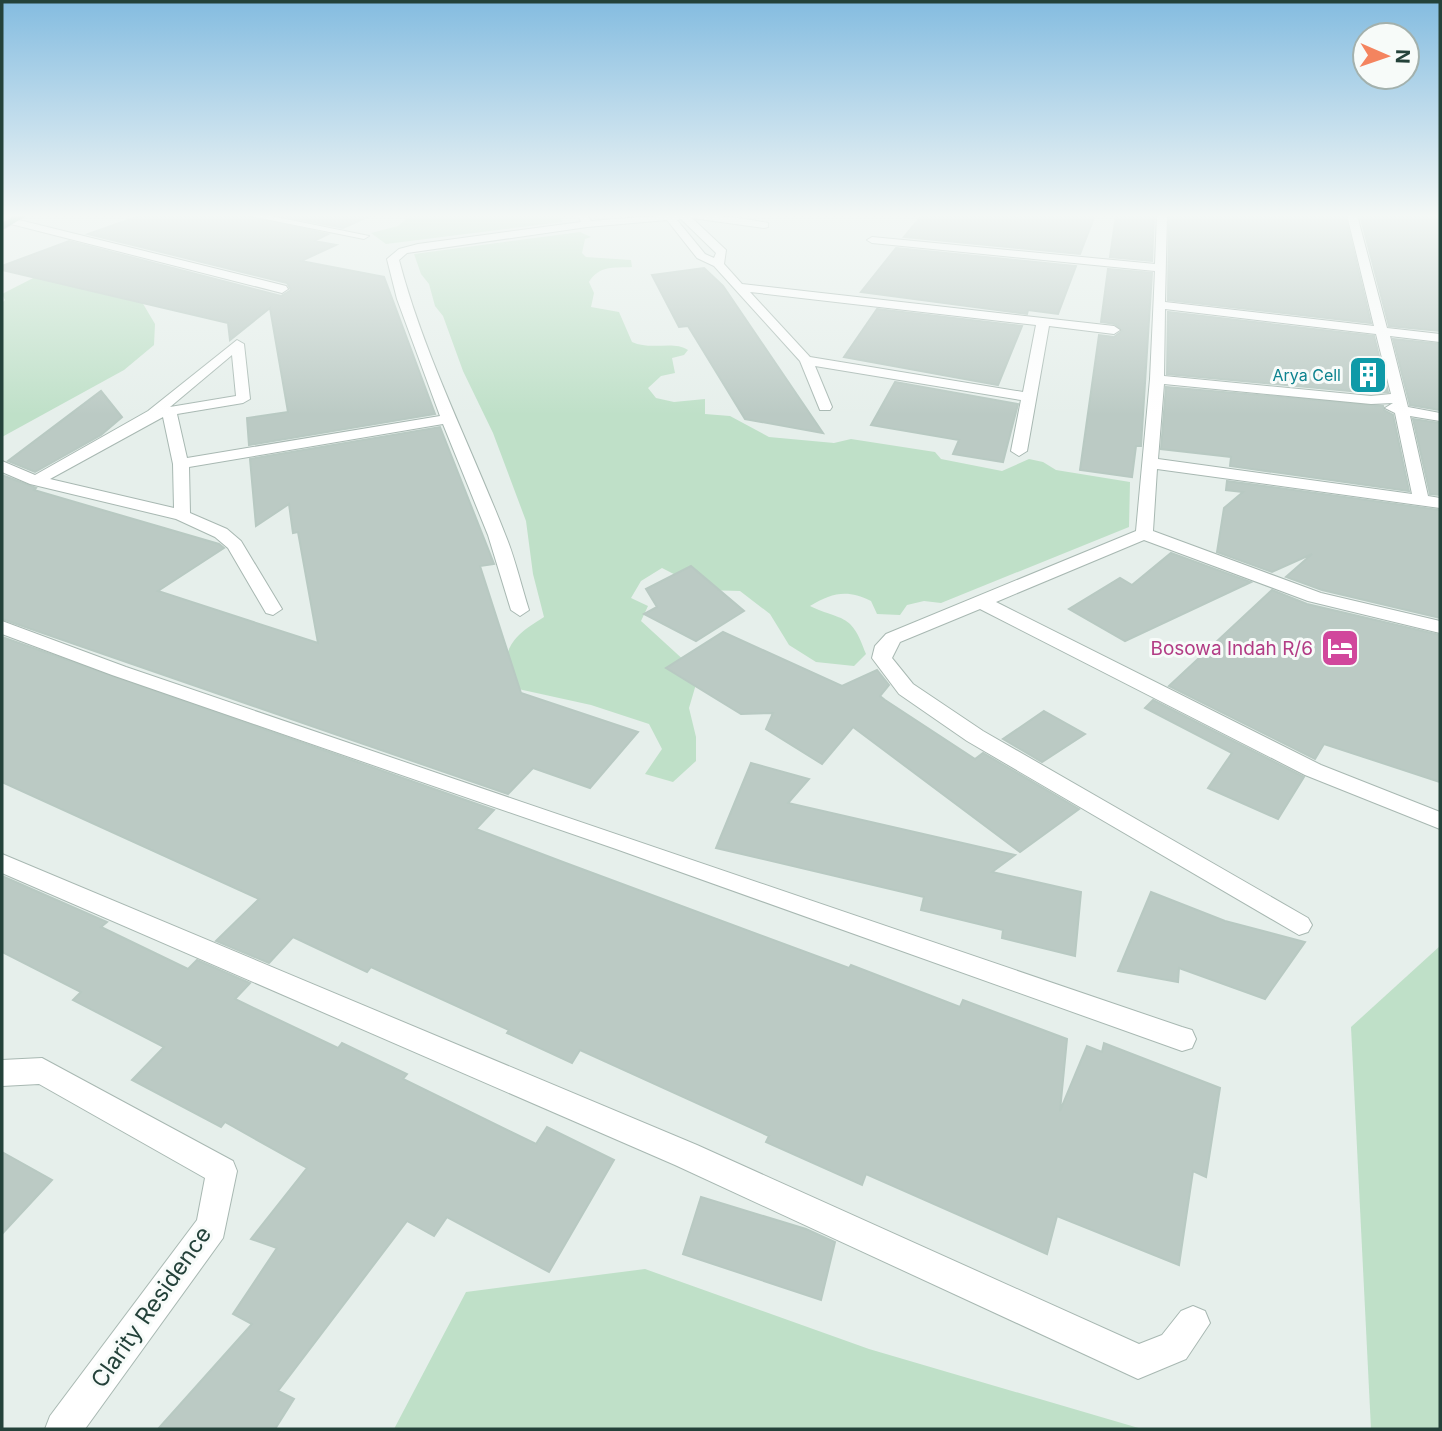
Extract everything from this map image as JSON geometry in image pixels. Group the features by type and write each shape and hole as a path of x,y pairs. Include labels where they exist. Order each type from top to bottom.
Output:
{"street":[{"path":"251,282 282,289"},
{"path":"399,282 448,419 498,535 520,610"},
{"path":"735,282 806,360 825,407"},
{"path":"1144,534 1157,379 1161,282"},
{"path":"1370,282 1401,405 1421,500"},
{"path":"741,288 1114,330"},
{"path":"1160,305 1440,338"},
{"path":"1019,451 1043,323"},
{"path":"36,481 161,412 237,344 243,399 161,412"},
{"path":"806,360 1030,397"},
{"path":"1157,379 1371,400 1401,405 1440,417"},
{"path":"161,412 181,464 182,515"},
{"path":"181,464 448,419"},
{"path":"1150,463 1440,503"},
{"path":"2,466 36,481 182,515 220,533 235,545 273,608"},
{"path":"1299,925 975,736 906,689 882,658 885,646 893,638 1144,534 1315,597 1440,627"},
{"path":"980,601 1313,770 1440,821"},
{"path":"2,627 132,675 624,843 1182,1039"},
{"path":"2,863 686,1155 1139,1362 1174,1347 1193,1323"},
{"name":"Clarity Residence","path":"2,1073 42,1070 222,1171 212,1227 63,1429"}],"green space":[{"path":"26,282 73,282 142,302 155,324 154,345 124,370 2,437 2,303 5,300 2,294"},
{"path":"427,282 589,282 594,293 591,307 619,312 632,342 647,346 676,346 688,350 684,355 672,358 675,373 661,376 648,388 656,398 674,402 705,399 705,414 730,416 769,437 834,443 851,439 935,452 941,459 1002,471 1029,459 1043,462 1056,470 1130,482 1129,527 941,603 924,601 907,605 900,615 877,614 871,601 847,594 825,598 810,606 845,620 856,631 866,654 854,666 816,662 789,645 770,614 740,591 705,590 662,568 641,581 631,598 648,606 641,621 699,674 689,708 696,737 696,761 673,782 645,774 662,749 649,724 591,705 500,685 505,660 512,644 524,631 544,617 533,574 526,521 493,433 463,371 443,316 435,306"},
{"path":"1440,946 1440,1429 1371,1429 1351,1027"},
{"path":"645,1269 869,1349 1142,1429 394,1429 466,1292"}],"building":[{"path":"52,282 226,282 281,296 291,290 287,283 282,282 386,282 435,414 249,445 247,418 288,412 270,308 230,340 228,323"},
{"path":"656,282 719,282 823,433 745,419 688,326 679,327"},
{"path":"869,282 1070,282 1058,314 1028,310 1027,314 861,292"},
{"path":"1106,282 1151,282 1141,446 1136,446 1132,477 1080,470 1099,335 1114,337 1122,331 1115,324 1101,322"},
{"path":"1168,282 1361,282 1371,323 1168,300"},
{"path":"1377,282 1440,282 1440,331 1389,326"},
{"path":"877,309 1022,326 998,385 844,357"},
{"path":"1168,312 1374,336 1388,392 1371,393 1167,374"},
{"path":"1393,339 1440,344 1440,410 1410,405"},
{"path":"895,382 1018,404 1003,462 953,454 959,440 871,425"},
{"path":"1166,387 1383,406 1384,410 1393,415 1409,491 1230,466 1231,457 1161,449"},
{"path":"101,391 122,417 101,435 35,472 8,461"},
{"path":"1413,419 1440,423 1440,495 1430,494"},
{"path":"440,427 494,564 480,566 521,693 638,732 590,788 533,768 508,794 2,619 2,475 36,488 34,490 219,544 224,548 158,591 318,643 298,532 293,533 289,504 256,526 250,459"},
{"path":"1227,481 1440,510 1440,618 1322,590 1286,577 1312,554 1272,572 1217,552 1224,508 1243,492 1226,490"},
{"path":"1171,553 1251,582 1125,641 1069,609 1120,578 1132,585"},
{"path":"691,566 744,611 696,641 644,614 657,607 646,589"},
{"path":"1272,590 1307,604 1440,635 1440,782 1324,744 1315,759 1169,686"},
{"path":"723,632 842,686 877,670 889,685 880,696 885,700 975,759 983,753 1079,809 1020,852 853,727 822,764 766,729 773,713 741,714 666,668"},
{"path":"2,637 494,810 476,829 563,862 960,1007 963,1000 1067,1039 1060,1111 1087,1046 1102,1052 1104,1043 1220,1088 1206,1177 1193,1171 1179,1265 1057,1216 1047,1254 866,1174 862,1185 766,1142 769,1136 580,1050 572,1063 507,1033 509,1030 371,967 367,972 293,937 269,963 216,941 259,899 2,782"},
{"path":"1153,700 1304,777 1278,819 1208,788 1232,753 1145,708"},
{"path":"1044,711 1085,734 1042,762 1003,739"},
{"path":"751,763 809,779 788,803 1015,855 992,872 1081,892 1075,956 1002,938 1003,930 921,910 924,897 716,848"},
{"path":"2,876 107,922 101,927 188,969 197,960 250,983 235,999 338,1048 342,1043 407,1074 403,1079 536,1144 547,1127 614,1160 549,1272 447,1217 434,1236 407,1221 278,1391 294,1399 275,1429 158,1429 252,1324 233,1314 277,1248 251,1239 307,1168 225,1122 221,1127 132,1080 164,1047 73,1000 81,992 2,952"},
{"path":"1151,892 1225,921 1305,942 1265,999 1179,968 1178,982 1118,971"},
{"path":"2,1152 52,1180 2,1234"},
{"path":"701,1197 806,1229 835,1242 821,1300 683,1254"}],"place":[{"name":"Arya Cell","path":"1368,375"},
{"name":"Bosowa Indah R/6","path":"1340,648"}]}
